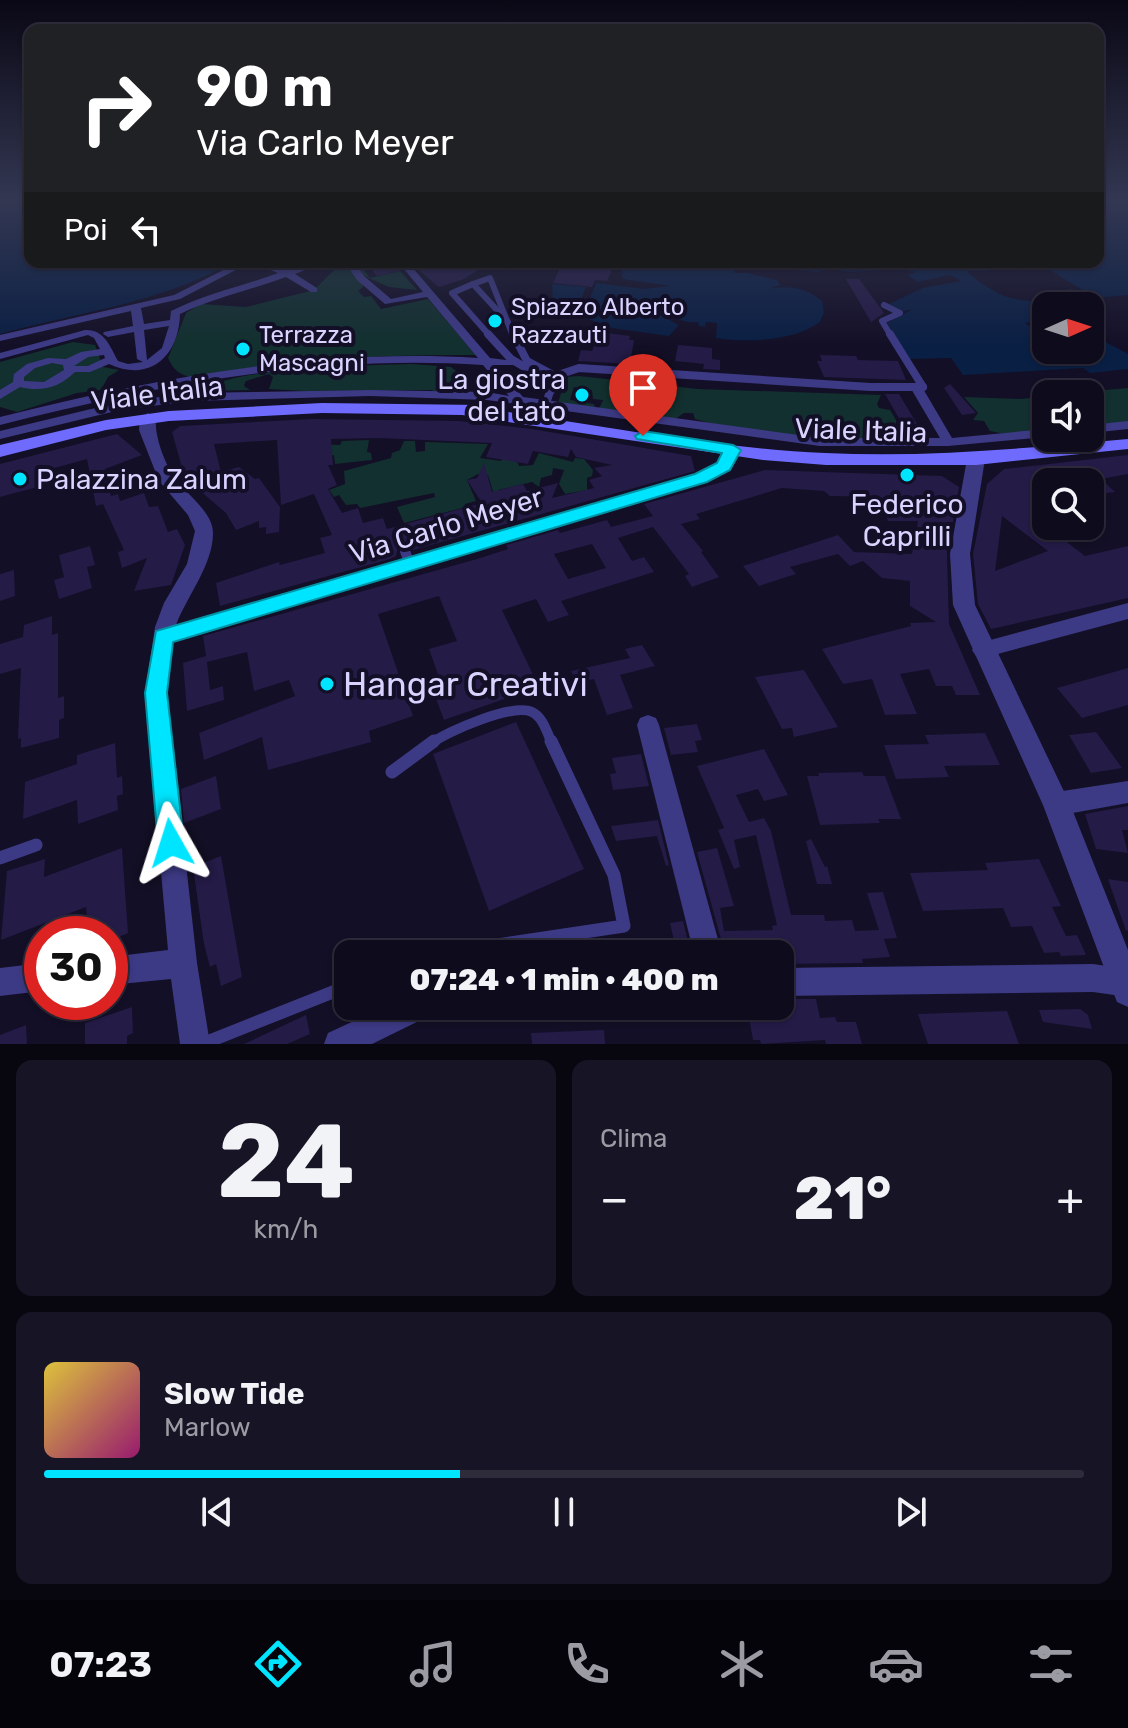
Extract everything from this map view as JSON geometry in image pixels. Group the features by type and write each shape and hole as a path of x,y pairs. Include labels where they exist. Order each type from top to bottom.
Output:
{"main road":[{"name":"Viale Italia","path":"0,451 148,418 289,409 544,410 594,428 733,450 842,460 976,459 1128,444"},
{"name":"Viale Italia","path":"467,411 594,428"}],"street":[{"path":"0,356 93,329 136,307 177,297 234,268"},
{"path":"274,268 314,290"},
{"path":"93,329 108,355 120,366 154,361 168,351 175,313 188,305 304,268"},
{"path":"354,268 360,278 389,302 430,293"},
{"path":"409,269 519,400"},
{"path":"177,297 188,305"},
{"path":"136,307 143,361 136,390"},
{"path":"0,338 93,329 139,329 171,322"},
{"path":"41,345 55,353 48,361"},
{"path":"21,350 20,360 31,366"},
{"path":"0,395 31,366 48,361 90,369 108,355"},
{"path":"0,421 136,390 316,363 410,359 491,365 511,361"},
{"path":"0,380 37,387 56,382 69,366"},
{"path":"56,382 70,388 67,404"},
{"path":"37,387 31,399 44,409"},
{"path":"916,387 948,442"},
{"path":"0,435 120,406 201,396 415,393 519,400 544,410 807,441 948,442 1032,434"},
{"path":"148,418 147,430 168,481 196,513 204,531 196,564 174,603 164,637 156,693 183,963 195,1044"},
{"path":"1104,428 1128,425"},
{"name":"Via Carlo Meyer","path":"164,637 375,582 408,558 713,474 728,461 733,450"},
{"path":"976,459 960,554 964,605 1056,804 1127,987"},
{"path":"983,650 1128,611"},
{"path":"648,725 704,940"},
{"path":"1056,804 1128,792"},
{"path":"128,969 183,963"},
{"path":"794,982 1093,978 1127,987"},
{"path":"0,982 24,979"},
{"path":"339,1044 390,1020"}],"lane":[{"path":"552,390 538,375 511,361 452,293 490,278 520,352 532,364 553,374"},
{"path":"473,284 508,322"},
{"path":"538,375 541,371 553,374 579,368 870,387 923,387 882,321 900,313 884,305"},
{"path":"544,410 552,390 553,374"},
{"path":"392,772 448,731 520,709 533,712 541,720 614,875 624,926 530,940"},
{"path":"0,858 36,845"},
{"path":"202,1044 334,992"}],"green space":[{"path":"336,268 348,268 363,282 363,287 358,291 364,297 371,296 381,309 428,299 476,355 333,359 190,377 179,373 168,358 186,313 201,304 246,307 314,290"},
{"path":"360,268 370,278 400,271 417,290 389,287 362,275"},
{"path":"73,342 95,345 103,367 119,370 108,377 101,390 77,393 17,412 0,407 0,362"},
{"path":"412,364 451,367 456,371 449,384 453,388 440,393 431,390 269,389 273,377 269,374 246,381 244,386 250,390 207,391 219,383 270,372"},
{"path":"566,377 698,389 881,395 877,404 879,408 890,410 896,420 897,431 916,439 777,435 695,419 693,413 684,413 675,419 599,409 603,400 593,399 592,390 574,387 570,400 594,404 595,408 558,403"},
{"path":"1128,388 1128,422 1104,425 1104,390"},
{"path":"964,397 1032,398 1032,431 1005,434 990,431 984,421 973,420 978,413"},
{"path":"369,440 367,452 371,453 372,460 335,464 334,455 318,457 317,444 340,445 342,441"},
{"path":"404,441 415,441 416,452 425,451 425,442 488,444 480,458 501,461 504,456 519,466 533,465 539,453 573,462 575,458 584,459 593,470 592,476 587,478 587,490 565,494 559,484 564,470 553,468 552,475 541,478 539,487 532,482 498,490 501,496 495,498 488,475 478,474 467,480 476,501 465,504 466,507 404,523 397,507 435,497 434,493 360,508 357,504 346,505 339,495 334,497 329,490 345,484 344,471 391,458"}],"water":[{"path":"0,248 24,248 24,268 221,268 148,297 0,334"},
{"path":"1104,248 1128,248 1128,295 1104,297 1104,292 1086,292 1046,268 1104,268"},
{"path":"620,268 734,268 735,273 777,280 780,285 768,289 796,288 809,293 822,301 824,312 820,322 797,333 756,340 716,338 717,323 706,322 705,327 699,326 698,322 683,321 646,301 650,308 658,311 656,313 679,325 669,336 612,328 583,317 596,283 644,289 670,286 623,279"},
{"path":"774,268 998,268 967,271 1000,294 1032,301 1032,321 1025,323 1032,328 1032,364 1104,364 1104,341 1128,354 1128,369 1090,373 1083,368 963,375 951,358 909,359 887,323 911,310 903,311 889,304 923,288 961,281 950,275 917,282 908,275 916,272 900,269 850,272 832,269 817,272"},
{"path":"552,284 586,287 577,310 550,307 553,304"}],"building":[{"path":"370,268 402,268 402,270 377,276"},
{"path":"416,268 481,268 464,279 439,287"},
{"path":"560,268 613,268 607,281 595,280 592,287 553,283"},
{"path":"846,279 859,279 884,313 871,322"},
{"path":"599,332 630,336 629,340 634,340 630,364 578,361 581,350 592,351"},
{"path":"678,345 712,348 712,359 720,360 720,370 703,369 704,364 675,361"},
{"path":"820,355 898,361 906,380 824,377 817,361 822,361"},
{"path":"950,384 976,413 962,415 944,388"},
{"path":"885,394 899,394 923,434 908,434"},
{"path":"313,419 459,421 532,429 691,456 695,471 413,550 410,544 403,543 398,546 396,556 390,559 220,606 216,583 279,562 280,565 325,553 320,538 332,535 314,494 281,505 277,440 214,444 221,472 239,467 255,479 259,478 280,507 279,532 266,534 266,527 259,528 259,521 236,530 226,513 185,478 172,432 180,426","holes":["331,439 492,443 486,457 528,464 533,451 568,457 571,449 576,457 612,465 594,468 602,476 589,480 594,488 552,498 558,483 527,491 523,484 492,492 484,463 477,478 467,480 482,503 387,529 383,518 363,523 358,508 342,513 328,489 337,485 328,465 333,465"]},
{"path":"117,434 142,455 105,469 111,496 118,494 120,501 144,493 149,507 158,506 168,532 177,529 185,545 171,585 134,591 147,558 122,568 118,552 124,550 103,504 96,506 87,459 40,472 41,486 0,497 0,464"},
{"path":"1128,455 1128,474 1104,478 1104,468 1032,468 1032,539 1002,516 995,571 1048,551 1034,540 1064,540 1085,556 1128,546 1128,598 991,629 978,604 973,554 987,484 1004,469"},
{"path":"765,470 942,476 959,487 953,522 946,522 949,624 980,695 956,695 952,686 936,686 929,669 900,674 917,714 885,715 872,679 843,684 822,649 911,626 910,623 936,622 910,606 910,581 882,578 863,561 850,566 838,554 790,567 796,574 759,586 743,566 838,535 854,552 912,554 918,521 888,521 879,497 830,496 824,491 782,488 696,514 700,519 681,524 719,577 692,587 685,576 689,574 653,527 618,538 632,561 644,557 654,572 561,601 569,615 548,622 536,599 502,610 539,687 444,720 430,683 440,680 429,649 457,641 439,596 378,614 413,716 369,731 371,742 268,770 262,737 204,760 199,733 295,696 289,680 254,691 247,652 207,662 210,690 223,686 224,700 187,711 183,663 206,656 203,636 477,559 508,549 506,545 558,530 560,533 607,520 611,527 653,516 644,504","holes":["592,544 606,568 568,579 554,554"]},
{"path":"1104,482 1115,492 1104,493"},
{"path":"90,546 95,565 87,567 92,588 59,599 54,580 64,577 59,555"},
{"path":"14,570 15,596 0,601 0,574"},
{"path":"52,616 52,635 58,633 58,698 64,696 64,718 59,720 59,738 21,748 21,738 18,739 21,668 0,674 0,644 23,637 24,625"},
{"path":"642,645 655,666 620,675 633,708 607,715 594,679 577,683 571,671 630,658 625,649"},
{"path":"1128,668 1128,705 1082,718 1057,688"},
{"path":"804,670 838,727 794,737 792,728 782,729 755,677"},
{"path":"516,722 584,869 489,911 433,754"},
{"path":"697,724 702,740 695,741 698,752 671,755 664,728"},
{"path":"1096,732 1122,768 1091,773 1069,735"},
{"path":"985,733 1000,765 944,766 949,777 896,779 884,745 929,744 925,735"},
{"path":"115,743 117,778 122,776 123,794 117,796 118,810 78,824 77,800 23,819 25,782 77,764 77,755"},
{"path":"764,749 788,795 764,801 758,789 736,795 749,822 764,818 771,831 791,915 824,915 825,921 852,920 855,931 879,930 867,893 883,892 897,938 884,939 890,957 862,959 863,963 794,964 794,940 721,940 697,852 717,848 734,906 720,908 724,931 773,930 772,926 777,925 756,835 734,840 740,867 734,869 718,830 724,828 697,766"},
{"path":"641,754 649,786 613,790 610,774 616,773 612,758"},
{"path":"862,772 864,776 885,776 901,819 878,819 880,823 820,825 807,776"},
{"path":"216,776 221,809 184,823 181,789"},
{"path":"1128,806 1128,830 1122,830 1128,853 1096,849 1085,814"},
{"path":"658,820 669,865 666,866 657,836 616,841 611,826"},
{"path":"811,839 827,866 832,884 817,884 806,841"},
{"path":"122,848 127,916 87,916 86,907 63,916 24,916 24,931 1,940 7,871 45,859 44,877"},
{"path":"221,856 242,977 221,986 216,964 210,967 204,944 193,867"},
{"path":"1039,859 1061,906 1052,907 1066,936 1077,935 1086,955 1044,953 1032,926 1011,927 1003,908 923,911 910,873 988,870 985,863"},
{"path":"1108,879 1128,882 1126,931"},
{"path":"683,921 688,940 674,940 670,923"},
{"path":"794,999 816,999 820,1018 835,1017 837,1022 856,1022 862,1044 826,1044 825,1040 761,1044 760,1040 753,1040 749,1020 794,1020"},
{"path":"132,1007 133,1033 127,1036 127,1044 85,1044 85,1023 128,1020 128,1008"},
{"path":"1080,1009 1088,1015 1092,1029 1043,1022 1039,1010"},
{"path":"1007,1011 1019,1044 928,1044 918,1014"},
{"path":"306,1015 310,1034 287,1044 244,1044"},
{"path":"26,1025 27,1044 0,1044 0,1035"},
{"path":"604,1030 605,1044 532,1044 531,1033"}],"place":[{"name":"Spiazzo Alberto Razzauti","path":"495,321"},
{"name":"Terrazza Mascagni","path":"243,349"},
{"name":"La giostra del tato","path":"582,395"},
{"name":"Federico Caprilli","path":"907,475"},
{"name":"Palazzina Zalum","path":"20,479"},
{"name":"Hangar Creativi","path":"327,684"}],"route":[{"path":"171,843 156,693 164,637 701,478 724,466 733,450 643,436"}]}
